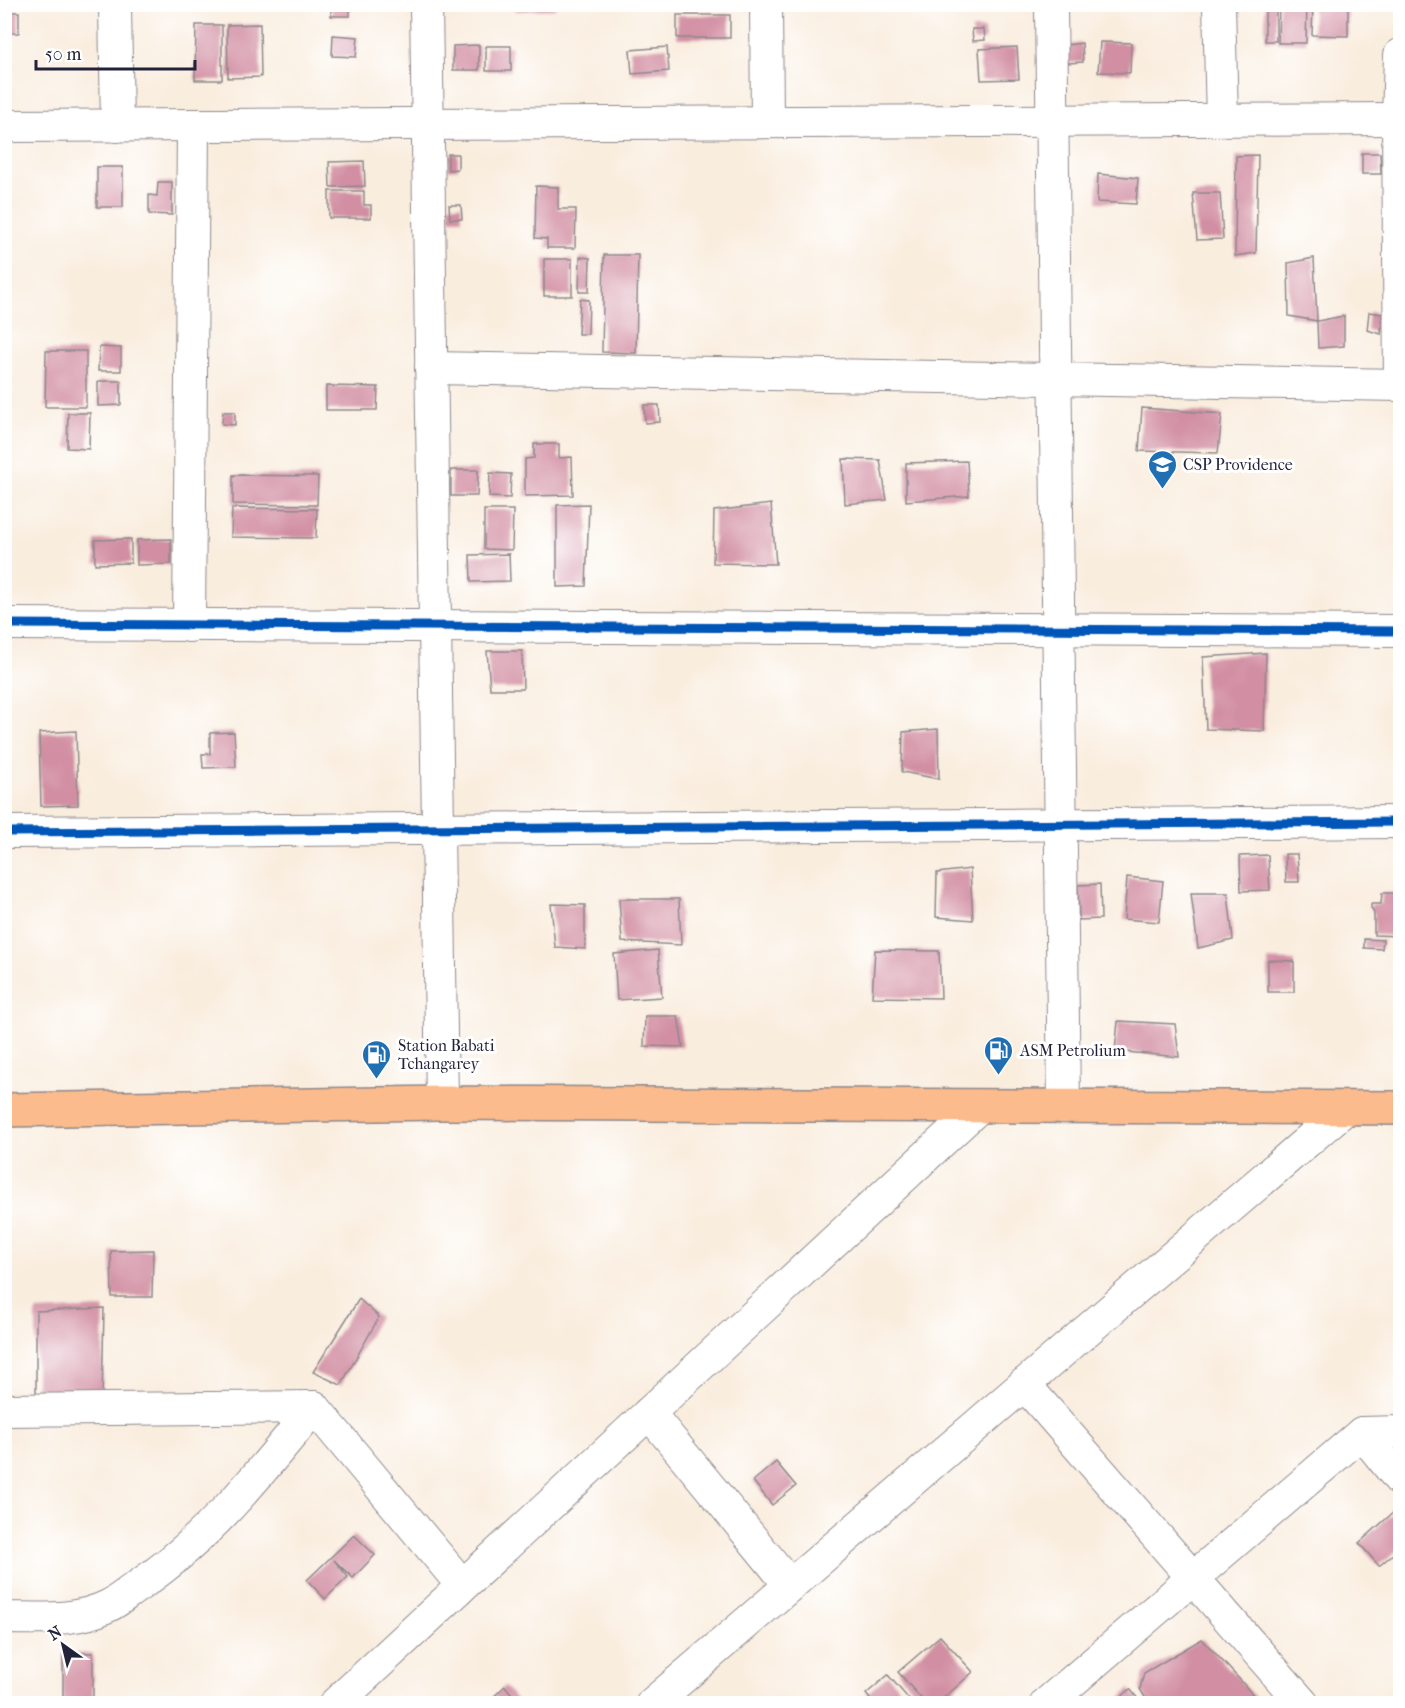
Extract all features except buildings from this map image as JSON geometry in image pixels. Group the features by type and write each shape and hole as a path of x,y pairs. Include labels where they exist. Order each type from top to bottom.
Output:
{"main road":[{"path":"4,1110 442,1103 1401,1108"}],"street":[{"path":"115,4 117,126"},
{"path":"426,4 442,1103"},
{"path":"766,4 767,122"},
{"path":"1051,4 1064,1107"},
{"path":"1219,4 1222,119"},
{"path":"431,368 1400,385 1398,118 1401,55"},
{"path":"4,126 1398,118"},
{"path":"189,626 193,125"},
{"path":"4,624 1401,632"},
{"path":"4,831 1401,822"},
{"path":"335,1704 979,1107"},
{"path":"653,1703 1346,1108"},
{"path":"1024,1384 1303,1704"},
{"path":"314,1407 462,1586"},
{"path":"4,1410 314,1407"},
{"path":"4,1618 70,1617 108,1606 156,1574 219,1519 314,1407"},
{"path":"649,1413 790,1585"},
{"path":"1046,1704 1362,1433 1401,1432"},
{"path":"1362,1433 1401,1479"}],"cycle path":[{"path":"4,624 1400,631"},
{"path":"4,832 1400,822"}],"place":[{"name":"CSP Providence","path":"1162,490"},
{"name":"ASM Petrolium","path":"999,1076"},
{"name":"Station Babati Tchangarey","path":"377,1080"}]}
